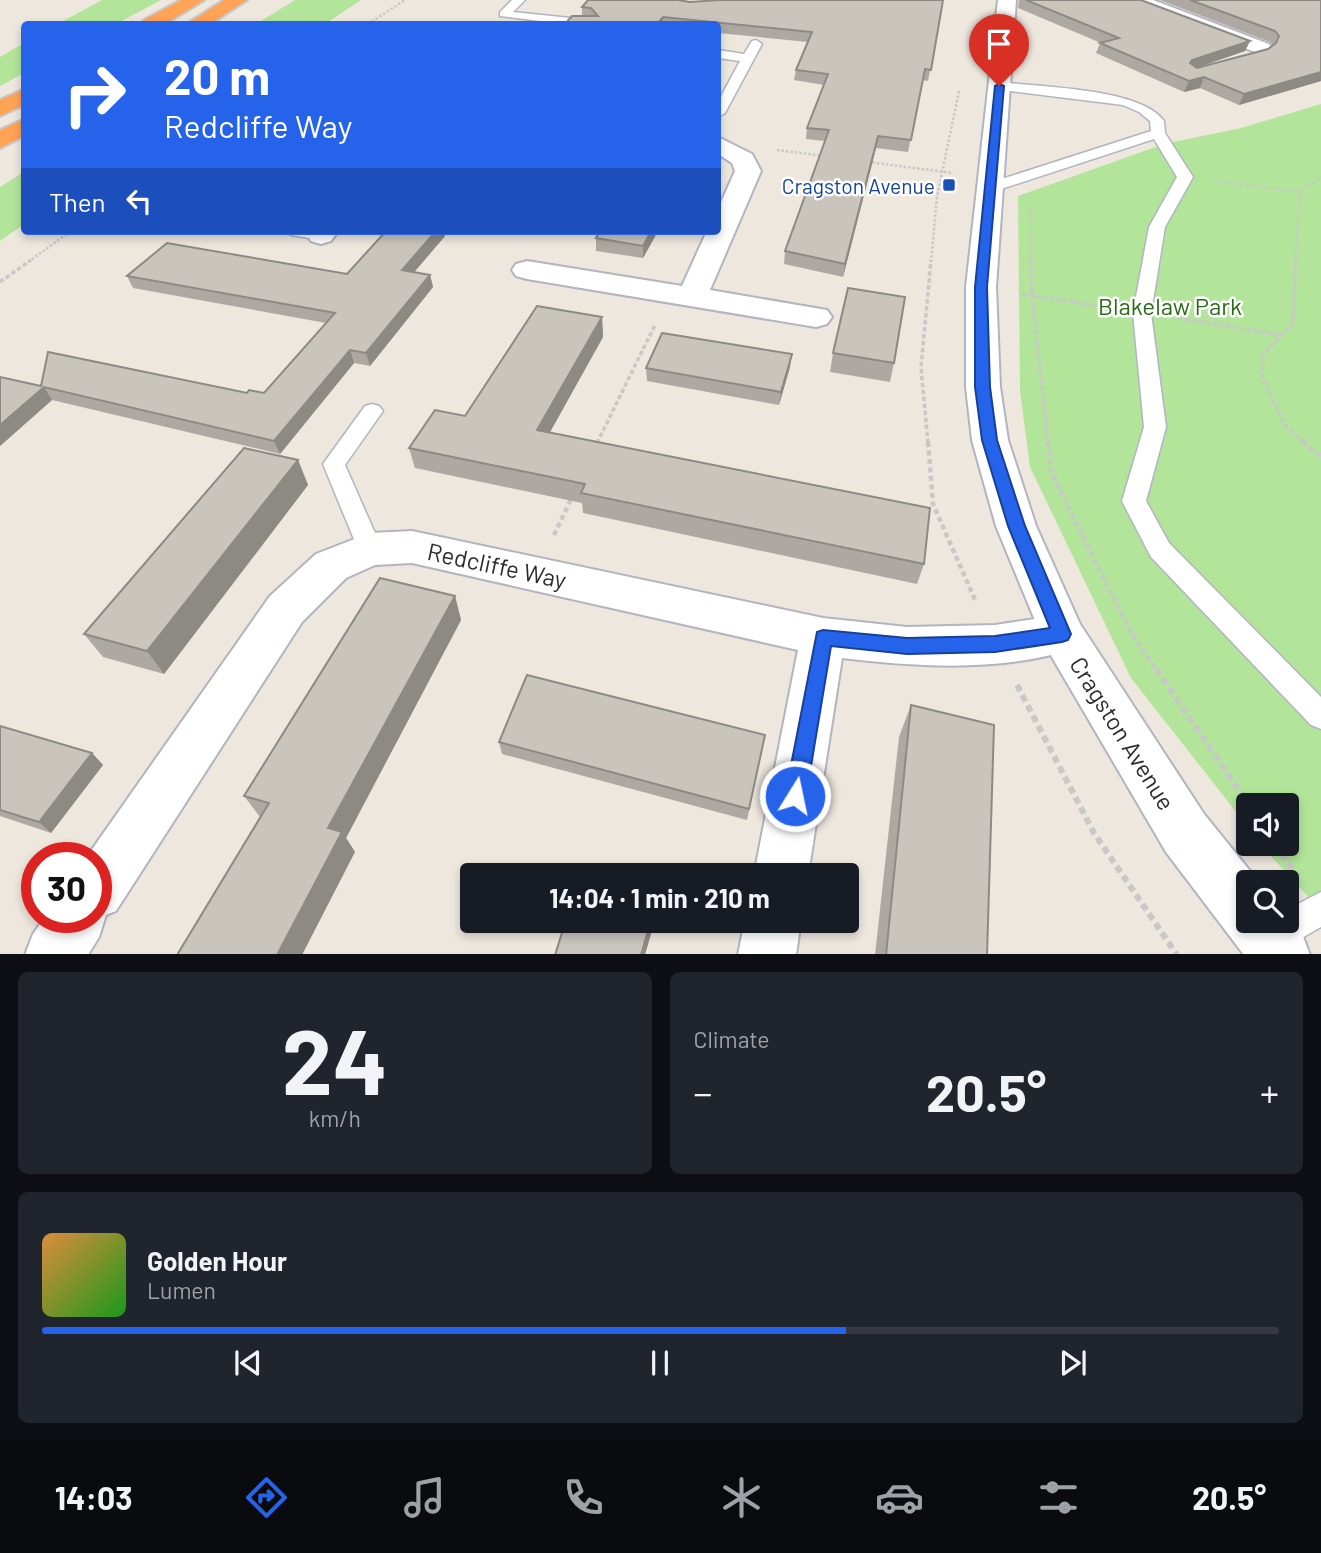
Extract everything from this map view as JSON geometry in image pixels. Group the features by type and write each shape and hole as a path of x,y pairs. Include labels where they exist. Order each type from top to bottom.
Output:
{"highway":[{"path":"156,21 195,0"},
{"path":"202,21 238,0"},
{"path":"0,109 21,98"},
{"path":"0,141 21,128"}],"street":[{"name":"Cragston Avenue","path":"1007,0 981,287 983,387 990,440 1017,526 1062,634 1185,833 1236,899"},
{"path":"1136,0 1194,22 1253,53"},
{"path":"1161,32 1194,22"},
{"path":"721,146 743,159 748,171 721,221"},
{"path":"681,295 713,235"},
{"path":"527,270 816,317"},
{"name":"Redcliffe Way","path":"112,867 286,609 331,566 370,549 412,547 823,638 907,646 995,644 1062,634"},
{"path":"783,863 823,638"},
{"path":"54,954 68,933"},
{"path":"767,954 771,933"}],"lane":[{"path":"519,0 504,15 561,21"},
{"path":"721,108 756,44"},
{"path":"721,54 748,58"},
{"path":"999,86 1126,101 1146,109 1158,120 1158,133 1185,177 1157,227 1142,313 1155,427 1135,501 1160,550 1321,716"},
{"path":"990,183 1158,133"},
{"path":"370,549 334,464 372,411"},
{"path":"1299,918 1321,909"}],"path":[{"path":"373,21 405,0"},
{"path":"770,149 836,158"},
{"path":"863,161 990,183"},
{"path":"1321,177 1300,192 1293,324 1263,355 1262,377 1286,427 1321,457"},
{"path":"0,282 65,235"},
{"path":"594,452 681,295"},
{"path":"535,573 576,488"}],"green space":[{"path":"102,0 161,0 122,21 64,21"},
{"path":"295,0 361,0 330,21 261,21"},
{"path":"21,45 21,75 0,86 0,57"},
{"name":"Blakelaw Park","path":"1321,104 1321,911 1299,887 1299,870 1284,870 1271,856 1299,856 1299,793 1236,793 1236,812 1131,678 1030,467 1020,391 1018,196 1164,144 1241,128"},
{"path":"21,174 21,226 0,241 0,187"}],"building":[{"path":"588,0 943,0 931,70 925,69 911,140 878,136 845,264 785,251 829,130 807,128 828,74 796,70 812,32 663,17 660,21 568,21 572,16 598,16 591,8 582,7"},
{"path":"1026,0 1141,0 1250,41 1192,60 1190,63 1197,68 1268,49 1276,43 1279,36 1275,31 1190,0 1321,0 1321,72 1244,94 1204,77 1189,81 1100,43 1119,38"},
{"path":"382,235 433,235 402,270 430,275 366,353 350,350 274,441 44,387 0,425 0,377 41,386 48,352 247,393 249,390 264,393 335,313 127,276 167,243 347,274"},
{"path":"598,235 649,235 643,246 596,238"},
{"path":"848,288 905,297 894,363 833,353"},
{"path":"537,306 602,317 537,430 930,508 924,564 581,493 585,484 409,448 435,410 465,416"},
{"path":"662,333 792,354 781,392 646,368"},
{"path":"244,448 298,460 147,651 84,634"},
{"path":"380,578 455,596 328,828 342,832 278,954 178,954 269,803 244,796"},
{"path":"527,675 765,735 749,809 499,742"},
{"path":"911,705 994,725 987,954 886,954"},
{"path":"0,726 92,753 39,822 0,810"},
{"path":"562,933 647,933 641,954 555,954"}],"place":[{"name":"Cragston Avenue","path":"949,185"}],"route":[{"path":"795,796 823,638 907,646 995,644 1062,634 1017,526 990,440 983,387 981,287 999,86"}]}
